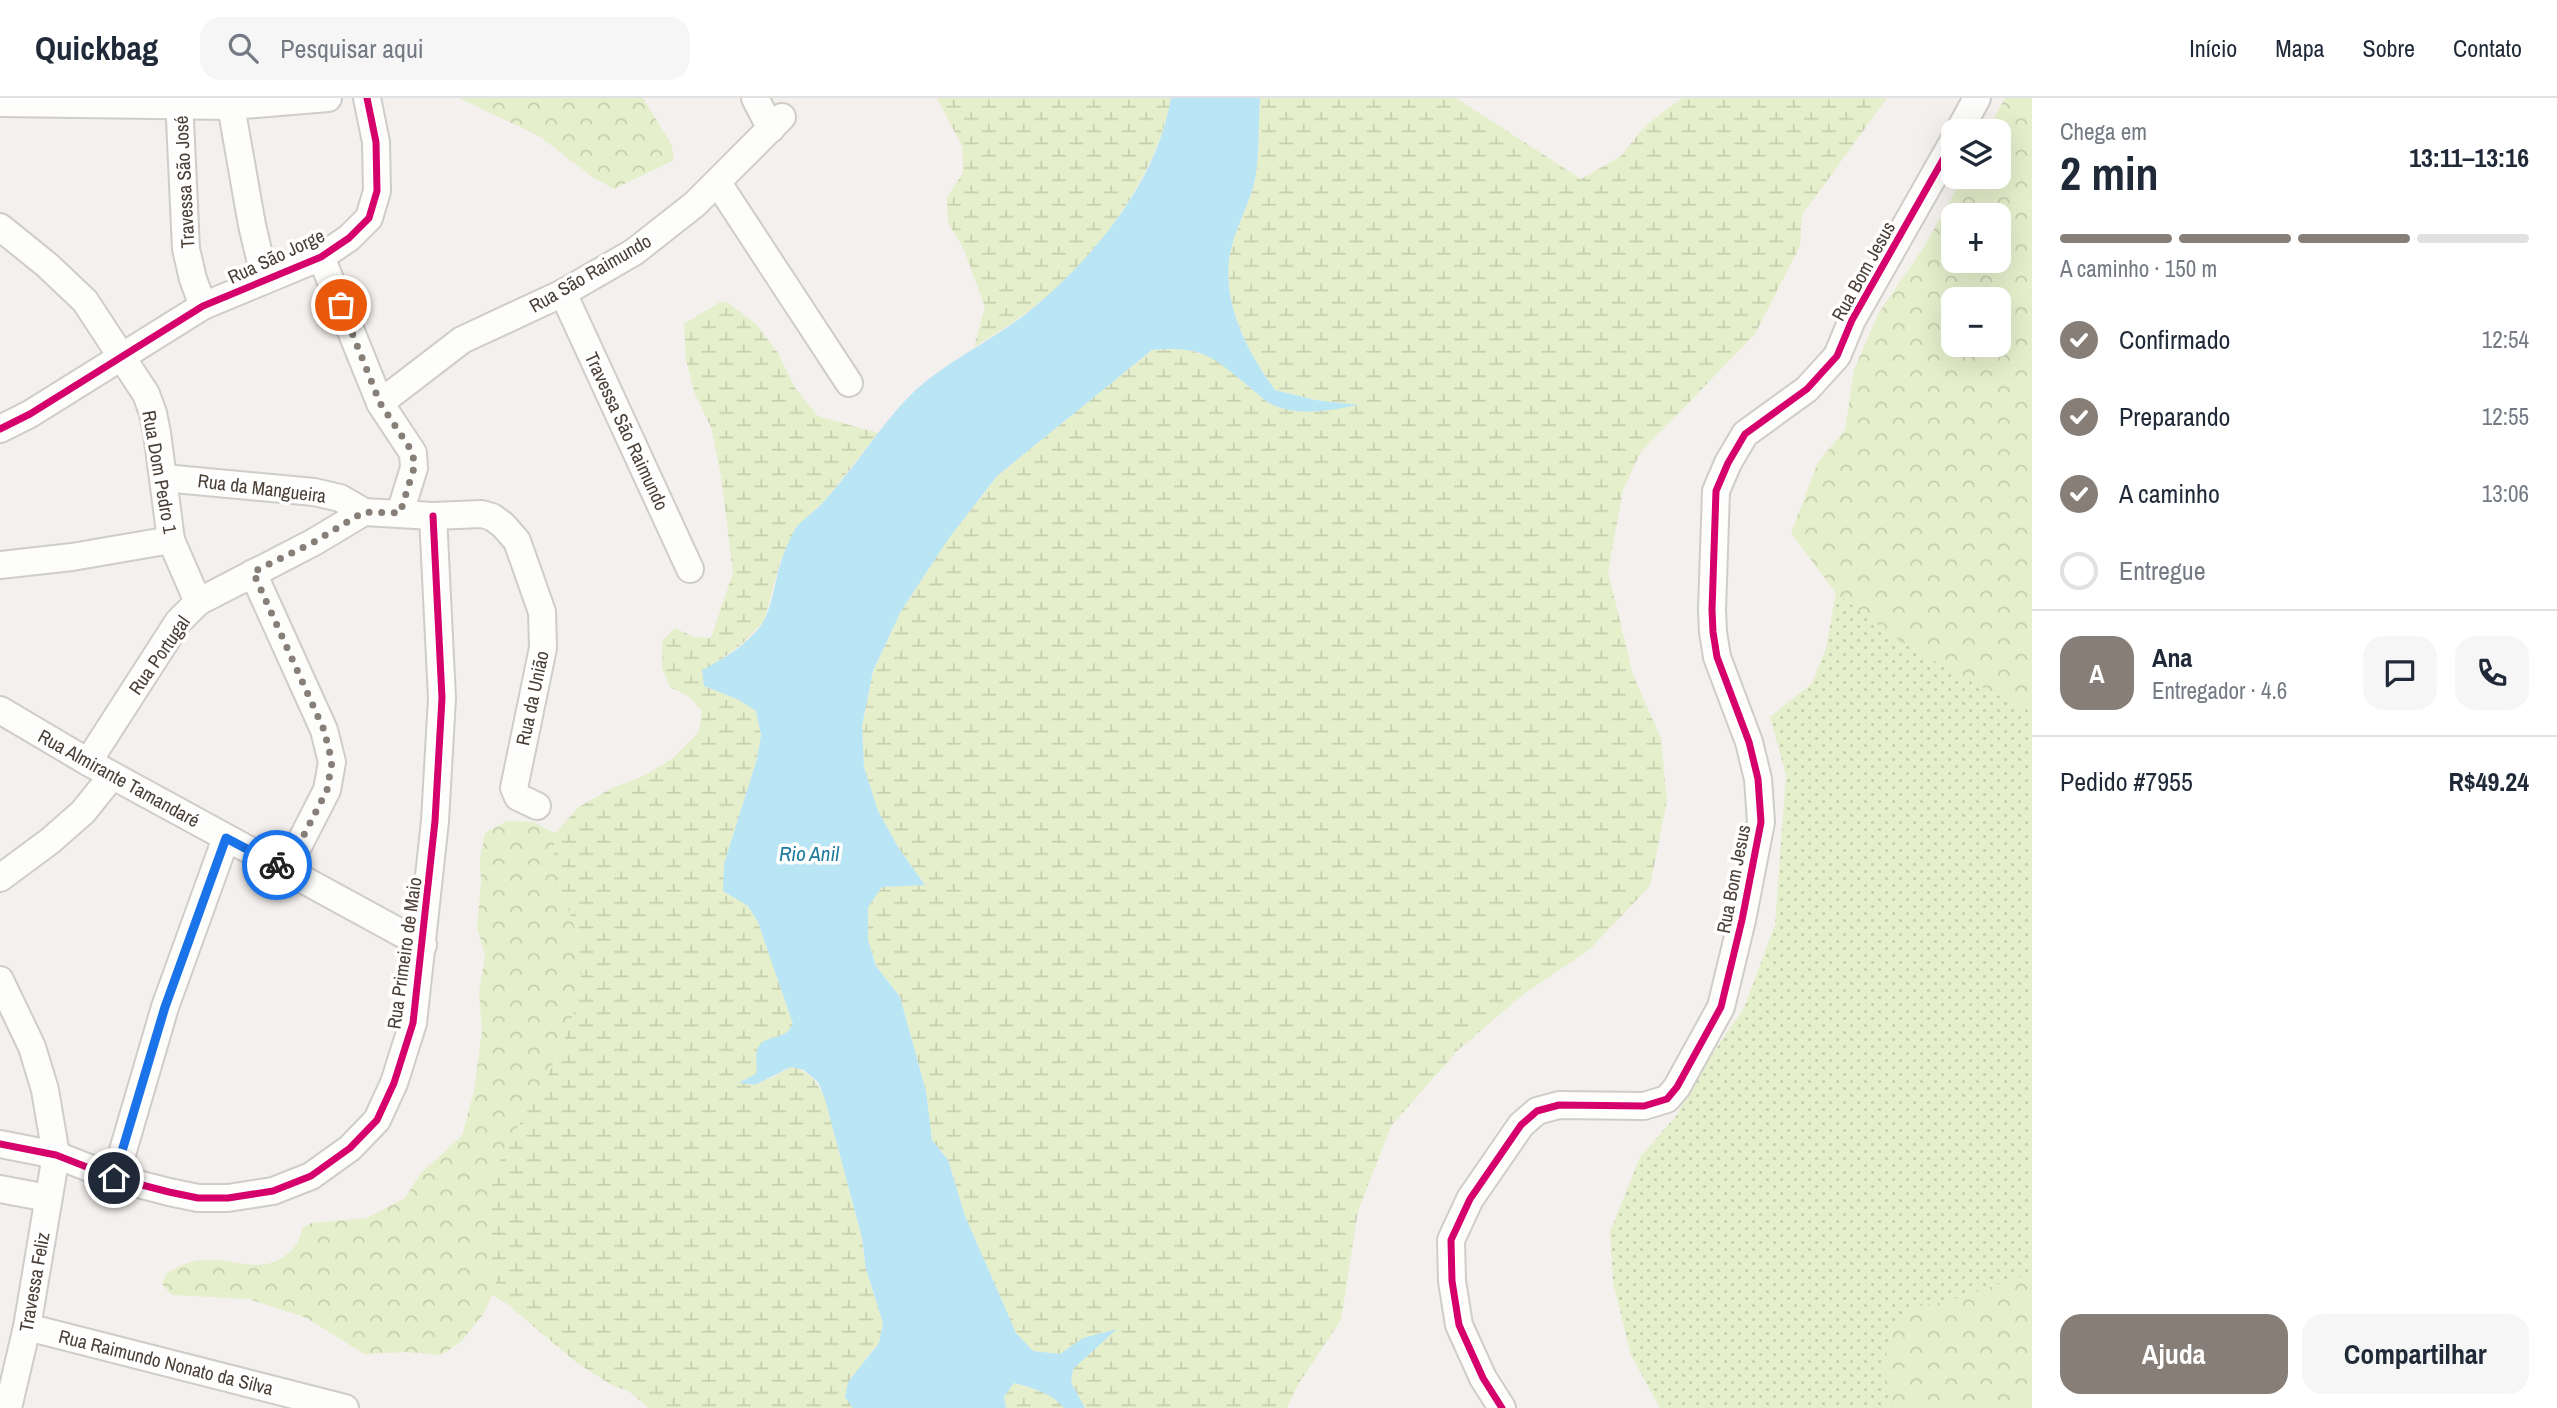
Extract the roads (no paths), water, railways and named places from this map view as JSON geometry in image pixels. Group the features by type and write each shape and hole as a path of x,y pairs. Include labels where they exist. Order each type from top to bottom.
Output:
{"street":[{"path":"0,103 179,101 231,106 328,98"},
{"name":"Rua São Jorge","path":"0,429 123,358 203,306 321,257 349,238 369,218 377,191 376,142 367,98"},
{"name":"Rua São Raimundo","path":"380,403 462,340 563,293 634,252 718,183 776,123 755,98"},
{"path":"1966,119 1977,98"},
{"name":"Travessa São José","path":"179,101 186,249 203,306"},
{"path":"231,106 252,225 265,280"},
{"name":"Rua Bom Jesus","path":"1502,1408 1483,1378 1459,1325 1452,1281 1451,1240 1470,1199 1521,1125 1537,1111 1559,1105 1644,1107 1667,1100 1677,1087 1721,1007 1742,920 1761,822 1758,779 1749,742 1717,657 1713,632 1713,530 1716,491 1745,434 1807,389 1837,356 1852,320 1941,163"},
{"path":"718,183 849,383"},
{"name":"Rua Dom Pedro 1","path":"0,227 47,265 85,301 146,394 153,413 171,540 198,602"},
{"path":"321,257 380,403 413,453 415,460 400,513"},
{"name":"Travessa São Raimundo","path":"563,293 690,569"},
{"name":"Rua da Mangueira","path":"164,478 314,492 340,498 364,512 433,516 482,514"},
{"name":"Rua Portugal","path":"88,762 178,622 198,602 314,542 364,512"},
{"name":"Rua da União","path":"482,514 503,525 517,541 542,612 543,648 514,788 518,797 537,806"},
{"name":"Rua Primeiro de Maio","path":"0,1144 56,1155 114,1178 198,1198 228,1198 273,1191 311,1176 350,1148 377,1120 394,1083 413,1023 435,821 442,698 433,516"},
{"path":"0,565 72,557 171,540"},
{"path":"253,572 324,730 332,762 327,790 286,870"},
{"name":"Rua Almirante Tamandaré","path":"0,710 112,776 423,945"},
{"path":"0,878 50,841 83,812 112,776"},
{"path":"114,1178 165,1007 226,838"},
{"path":"0,980 32,1047 45,1090 56,1155"},
{"name":"Travessa Feliz","path":"8,1408 7,1377 27,1327 56,1155"},
{"path":"0,1189 48,1198"},
{"name":"Rua Raimundo Nonato da Silva","path":"27,1327 345,1408"}],"water":[{"name":"Rio Anil","path":"1171,98 1260,98 1256,174 1232,245 1229,265 1229,284 1237,322 1254,358 1275,390 1315,400 1358,405 1316,411 1284,409 1266,401 1224,367 1204,355 1194,351 1152,350 997,476 949,538 901,611 873,671 862,726 864,767 878,811 898,847 925,885 882,887 868,907 868,940 876,966 900,997 926,1091 932,1140 948,1160 965,1216 1016,1333 1033,1351 1060,1354 1083,1338 1117,1329 1073,1369 1071,1382 1085,1408 1064,1408 1048,1395 1014,1383 1004,1397 1006,1408 853,1408 845,1397 848,1382 879,1343 883,1323 866,1269 862,1238 825,1099 818,1082 804,1070 791,1067 755,1085 739,1083 756,1074 756,1053 760,1045 784,1034 793,1024 758,922 748,906 723,891 724,864 757,759 761,735 756,711 739,700 704,686 702,670 736,650 758,630 766,615 782,559 795,529 839,485 905,400 944,368 1027,313 1075,269 1097,244 1118,217 1152,160"}]}
